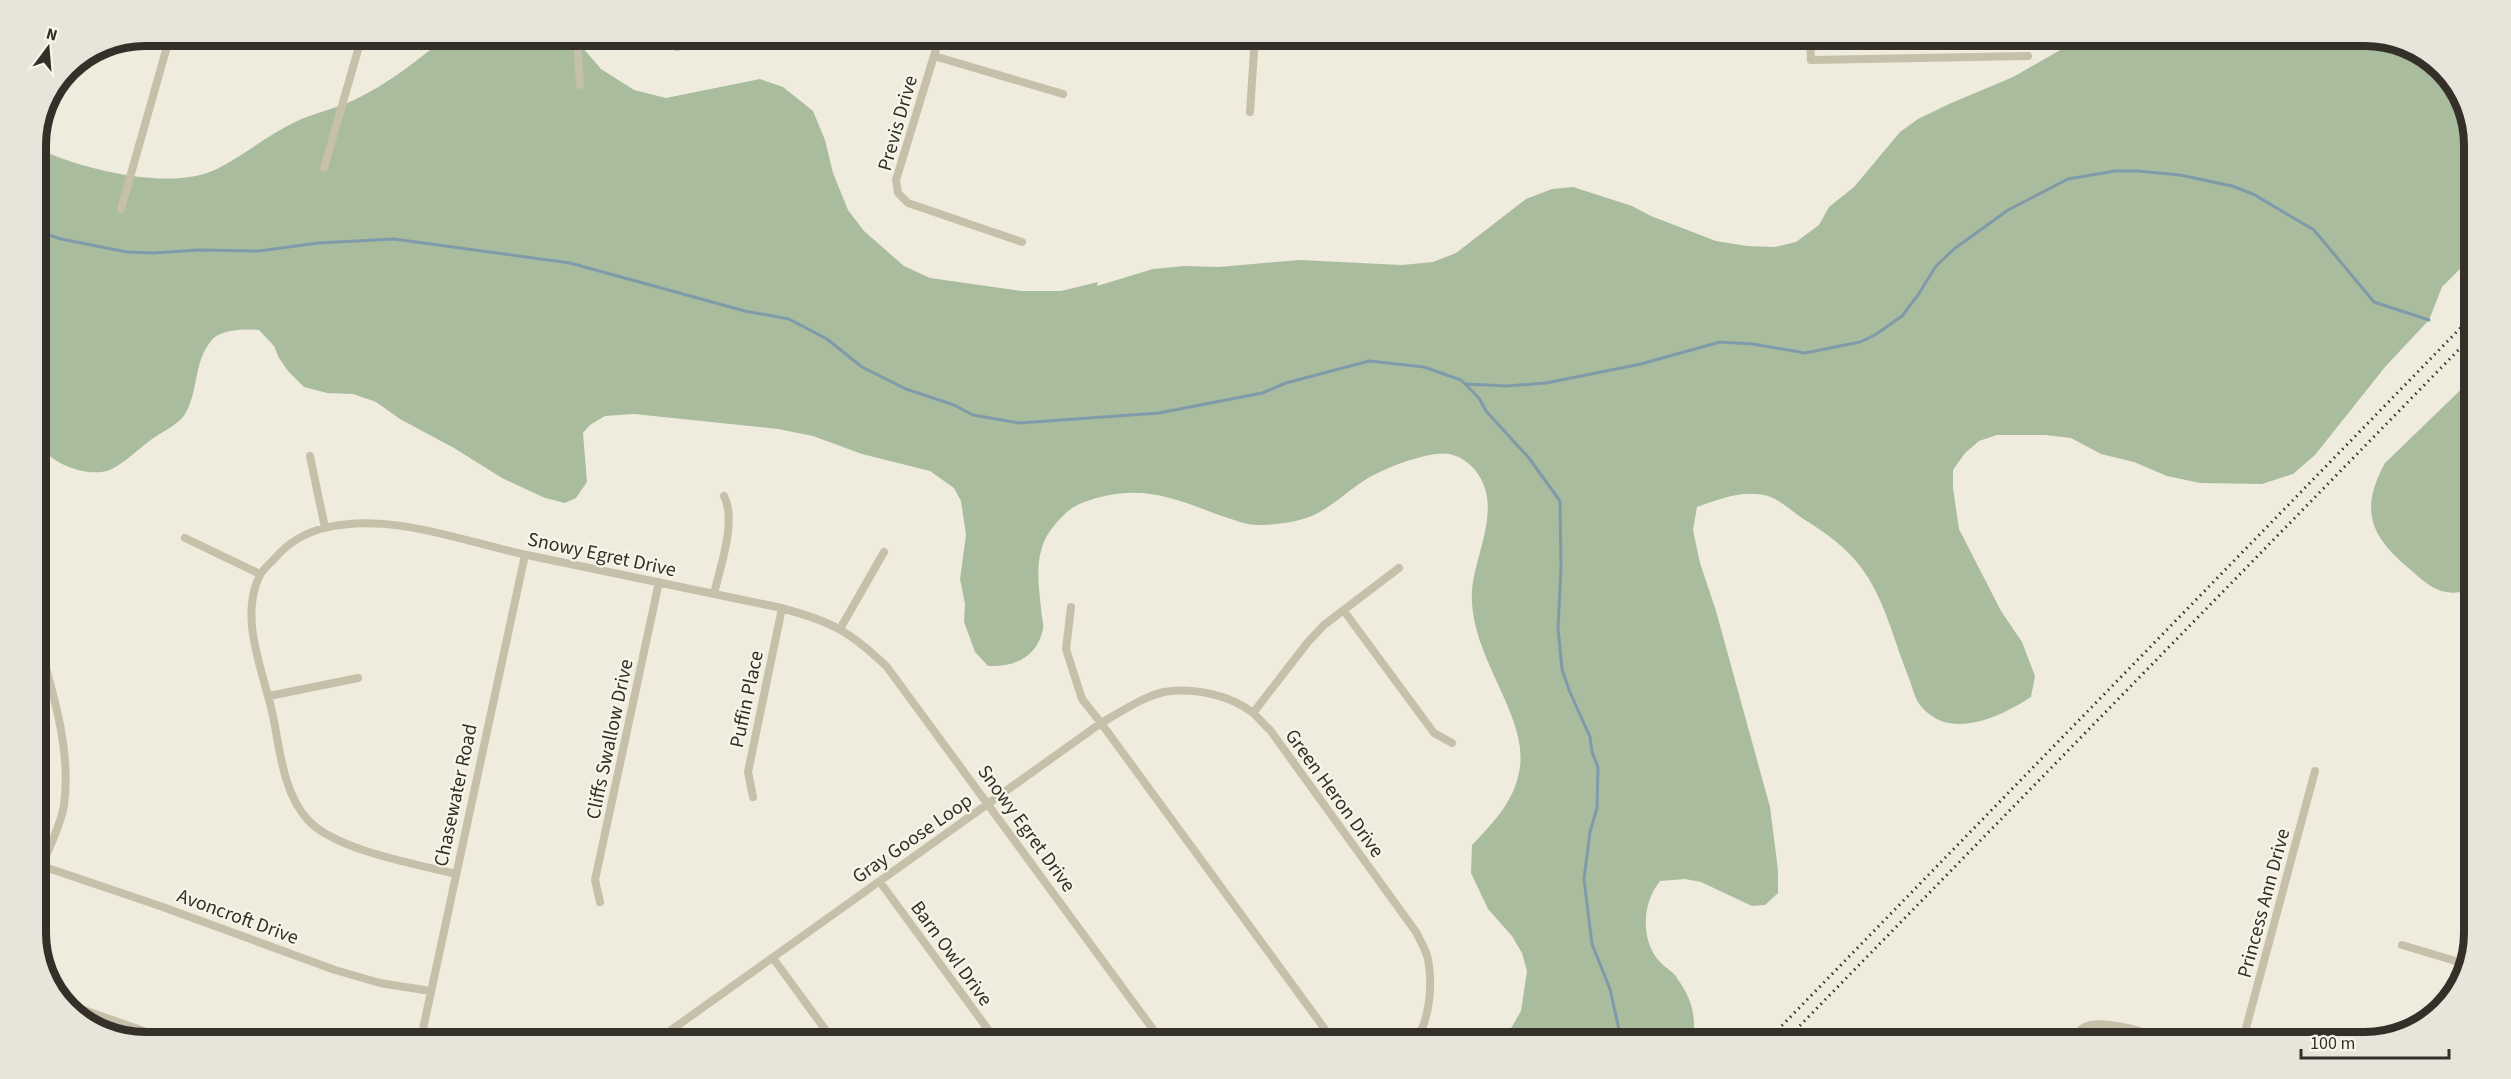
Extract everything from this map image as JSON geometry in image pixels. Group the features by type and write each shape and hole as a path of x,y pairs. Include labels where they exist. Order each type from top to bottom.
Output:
{"street":[{"path":"121,209 167,46"},
{"path":"324,168 359,46"},
{"path":"578,46 580,85"},
{"name":"Previs Drive","path":"937,46 896,180 898,193 908,203 1022,242"},
{"path":"1250,112 1254,46"},
{"path":"1810,46 1811,60 2028,56"},
{"path":"934,56 1063,94"},
{"path":"310,456 325,528"},
{"path":"714,594 729,527 729,506 724,496"},
{"name":"Snowy Egret Drive","path":"260,574 288,544 311,532 369,522 402,525 525,555 813,615 840,629 868,649 887,667 1155,1032"},
{"path":"185,538 260,574 254,594 252,622 292,795 309,821 329,836 353,845 456,874"},
{"path":"840,629 884,552"},
{"name":"Chasewater Road","path":"422,1032 525,555"},
{"path":"1253,713 1308,642 1324,626 1399,568"},
{"name":"Cliffs Swallow Drive","path":"600,902 595,880 659,582"},
{"path":"1071,607 1065,649 1082,699 1327,1032"},
{"name":"Puffin Place","path":"753,797 748,771 782,608"},
{"path":"1344,612 1434,733 1452,743"},
{"path":"47,673 67,773 64,807 47,846"},
{"path":"269,696 358,678"},
{"path":"47,688 51,687"},
{"name":"Green Heron Drive","path":"1101,723 1142,700 1164,693 1182,691 1219,697 1253,713 1269,730 1416,932 1427,956 1431,981 1427,1010 1418,1032"},
{"name":"Gray Goose Loop","path":"669,1032 1101,723"},
{"name":"Princess Ann Drive","path":"2245,1032 2316,771"},
{"name":"Avoncroft Drive","path":"47,868 335,970 380,983 430,991"},
{"name":"Barn Owl Drive","path":"880,882 990,1032"},
{"path":"2402,945 2460,962"},
{"path":"773,958 827,1032"},
{"path":"82,1009 147,1032"},
{"path":"2080,1032 2085,1026 2094,1024 2117,1026 2140,1032"}],"green space":[{"path":"435,46 580,46 601,69 634,90 666,98 760,79 783,87 813,111 825,140 833,173 848,210 864,231 904,266 930,278 1021,291 1061,291 1098,282 1097,286 1153,269 1184,266 1219,267 1299,260 1402,265 1433,262 1456,253 1526,199 1552,189 1573,187 1632,206 1651,216 1716,241 1747,246 1775,247 1796,242 1819,225 1829,207 1854,187 1900,132 1918,119 2013,77 2066,46 2366,46 2385,48 2415,60 2436,75 2454,101 2463,126 2464,139 2464,265 2442,287 2429,320 2385,367 2315,455 2293,474 2262,484 2200,483 2167,476 2134,462 2101,454 2071,438 2045,435 1997,435 1979,441 1965,453 1953,470 1953,488 1959,529 2001,611 2022,642 2035,676 2031,697 1990,718 1960,724 1945,722 1932,716 1920,705 1886,614 1869,579 1839,544 1821,531 1777,500 1759,494 1741,494 1697,507 1693,530 1700,563 1716,611 1770,807 1778,870 1778,893 1765,905 1752,906 1701,882 1685,879 1660,881 1654,890 1647,910 1646,933 1660,962 1675,976 1687,994 1692,1009 1694,1032 1508,1032 1521,1011 1527,971 1522,953 1512,936 1488,909 1471,873 1472,845 1496,819 1509,800 1518,778 1520,746 1515,725 1487,660 1473,614 1472,591 1486,529 1487,499 1483,484 1475,470 1457,456 1431,455 1394,466 1365,480 1318,513 1304,519 1284,523 1247,524 1178,500 1151,494 1121,493 1080,504 1059,520 1048,535 1039,558 1038,572 1043,627 1036,647 1023,659 1007,665 988,666 975,652 964,622 965,604 960,579 966,535 961,501 954,488 930,471 862,454 813,436 778,429 634,414 605,416 590,425 583,433 587,482 576,498 565,503 545,498 502,478 454,448 400,419 376,402 353,394 327,393 304,387 288,371 274,346 259,330 247,330 226,332 211,341 201,358 192,396 182,418 118,465 107,471 87,472 67,466 48,455 47,153 101,170 126,175 151,178 198,176 217,169 295,122 367,94 403,71"},
{"path":"2464,387 2464,592 2450,593 2437,590 2428,584 2398,559 2379,535 2373,523 2372,496 2385,463"}],"waterway":[{"path":"1466,384 1507,386 1546,383 1641,364 1720,342 1753,344 1805,353 1860,342 1875,335 1902,316 1936,266 1954,249 2008,210 2068,179 2115,171 2180,175 2232,186 2253,194 2314,230 2374,302 2429,320"},
{"path":"47,235 127,252 153,253 199,250 259,251 318,243 394,239 570,263 745,311 789,319 827,339 862,367 906,389 954,405 973,415 1019,423 1159,413 1262,393 1286,383 1369,361 1424,367 1461,380 1529,458 1560,501 1561,568 1558,628 1562,669 1590,737 1592,752 1598,767 1597,808 1590,832 1584,879 1592,944 1610,989 1620,1032"}],"railway":[{"path":"1776,1032 2464,324"},
{"path":"1794,1032 2464,344"}]}
